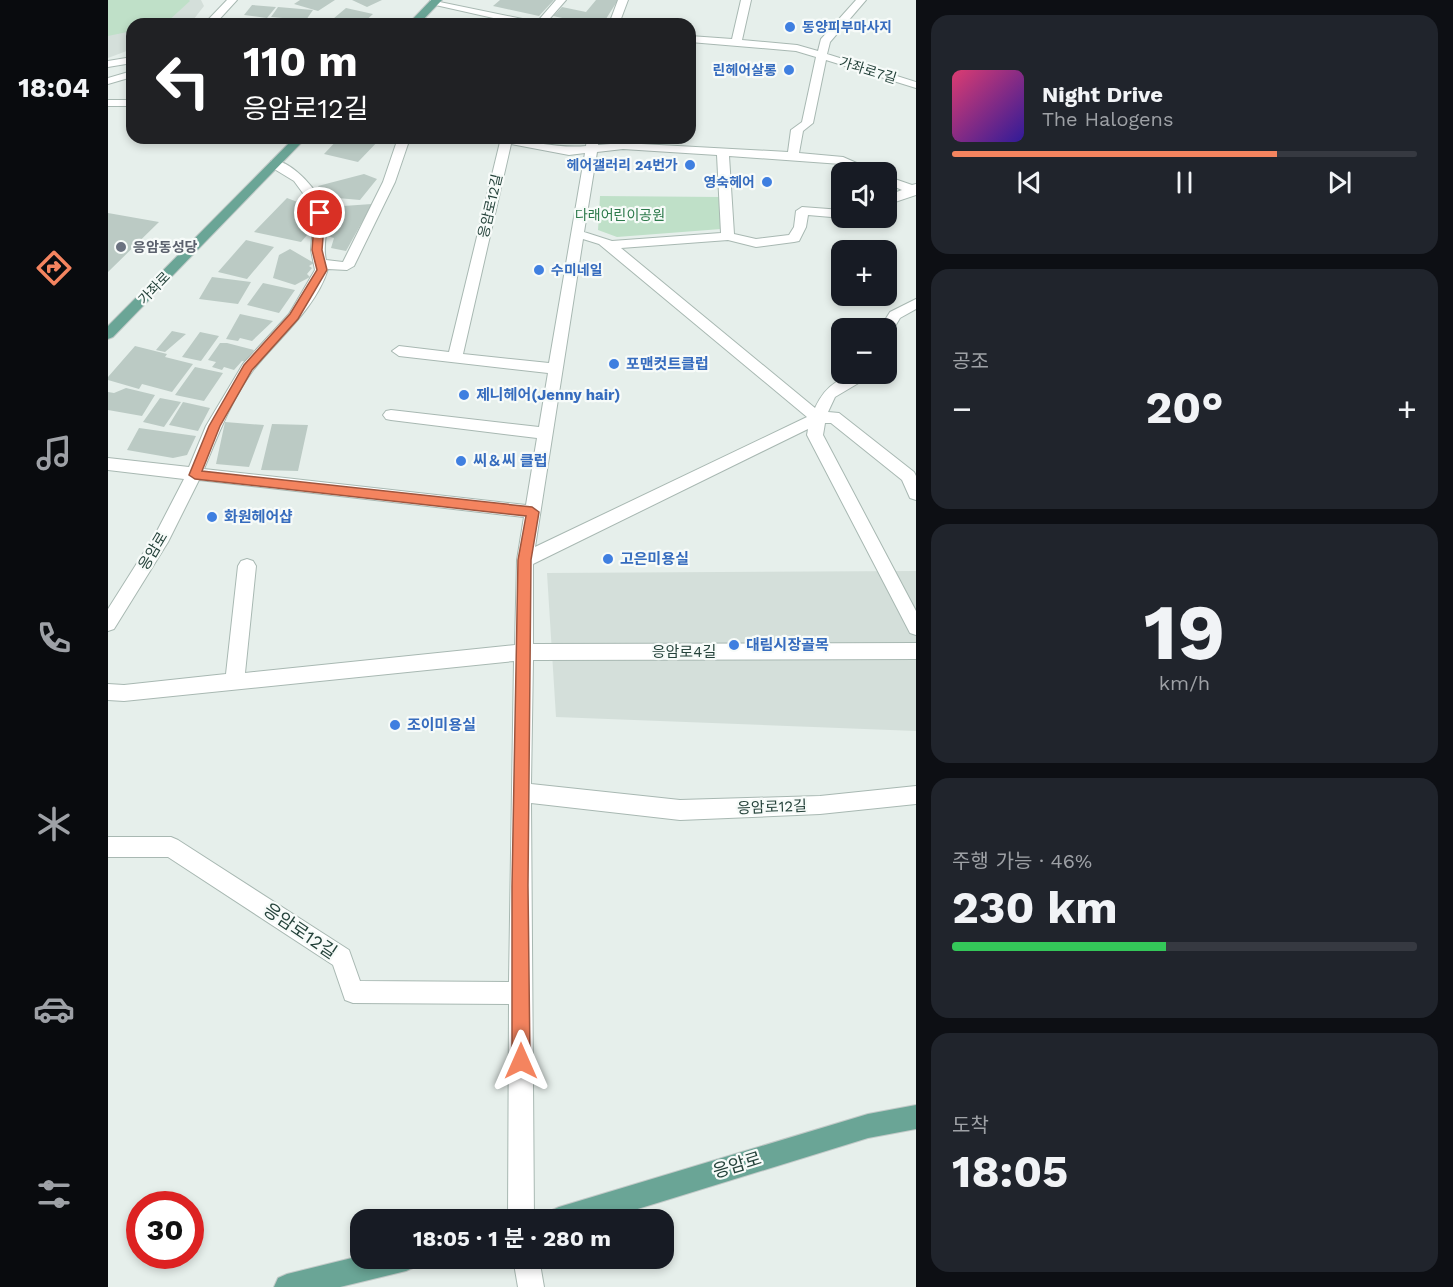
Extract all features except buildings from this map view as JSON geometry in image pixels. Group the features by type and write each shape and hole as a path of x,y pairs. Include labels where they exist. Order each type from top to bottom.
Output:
{"main road":[{"path":"419,18 436,1"},
{"name":"가좌로","path":"108,334 294,144"},
{"name":"응암로","path":"595,1209 868,1126 916,1117"},
{"path":"287,1287 361,1269"}],"street":[{"path":"215,18 232,0"},
{"path":"545,18 561,0"},
{"path":"616,18 623,0"},
{"path":"736,43 746,0"},
{"name":"가좌로7길","path":"794,156 796,130 807,123 820,55 825,41 861,0"},
{"path":"436,1 508,18"},
{"name":"가좌로7길","path":"696,40 797,48 916,85"},
{"path":"108,64 126,61"},
{"path":"108,81 126,76"},
{"path":"108,103 126,103"},
{"path":"321,264 347,266 389,182 402,144"},
{"name":"응암로12길","path":"455,358 500,144"},
{"name":"응암로12길","path":"529,144 569,151 592,144 794,156 846,162"},
{"path":"521,1209 521,792 525,560 592,144"},
{"path":"723,152 728,236"},
{"path":"195,475 214,426 248,368 294,317 322,270 317,250 320,213 311,195 298,178 274,164"},
{"path":"897,183 915,190"},
{"path":"897,197 915,190"},
{"path":"610,245 728,236 756,243 794,238 800,226 802,212 831,213"},
{"path":"578,234 604,241 610,245 818,417"},
{"path":"893,318 916,303"},
{"path":"399,351 556,369"},
{"path":"846,384 829,394 818,417 815,435 916,628"},
{"path":"391,415 545,433"},
{"path":"525,560 818,417 834,417 908,476 916,494"},
{"path":"108,464 532,512"},
{"name":"응암로","path":"108,624 162,537 195,475"},
{"path":"235,681 248,566"},
{"name":"응암로4길","path":"523,652 916,651"},
{"path":"108,692 124,693 523,652"},
{"name":"응암로12길","path":"521,792 680,810 820,805 916,795"},
{"name":"응암로12길","path":"108,847 171,847 341,958 352,992 521,993"},
{"path":"528,1269 531,1287"}],"shaded area":[{"path":"108,0 201,0 204,6 195,18 126,18 126,51 108,58"},
{"name":"대림시장골목","path":"916,571 916,731 556,717 547,573"}],"green space":[{"path":"108,0 190,1 171,18 126,18 126,32 108,36"},
{"name":"다래어린이공원","path":"600,196 721,197 721,229 617,237 598,230"}],"place":[{"name":"동양피부마사지","path":"790,27"},
{"name":"린헤어살롱","path":"789,70"},
{"name":"헤어갤러리 24번가","path":"690,165"},
{"name":"영숙헤어","path":"767,182"},
{"name":"응암동성당","path":"121,247"},
{"name":"수미네일","path":"539,270"},
{"name":"포맨컷트클럽","path":"614,364"},
{"name":"제니헤어(Jenny hair)","path":"464,395"},
{"name":"씨＆씨 클럽","path":"461,461"},
{"name":"화원헤어샵","path":"212,517"},
{"name":"고은미용실","path":"608,559"},
{"name":"대림시장골목","path":"734,645"},
{"name":"조이미용실","path":"395,725"}],"route":[{"path":"320,213 317,250 322,270 294,317 248,368 214,426 195,475 532,512 525,560 520,886 521,1061"}]}
